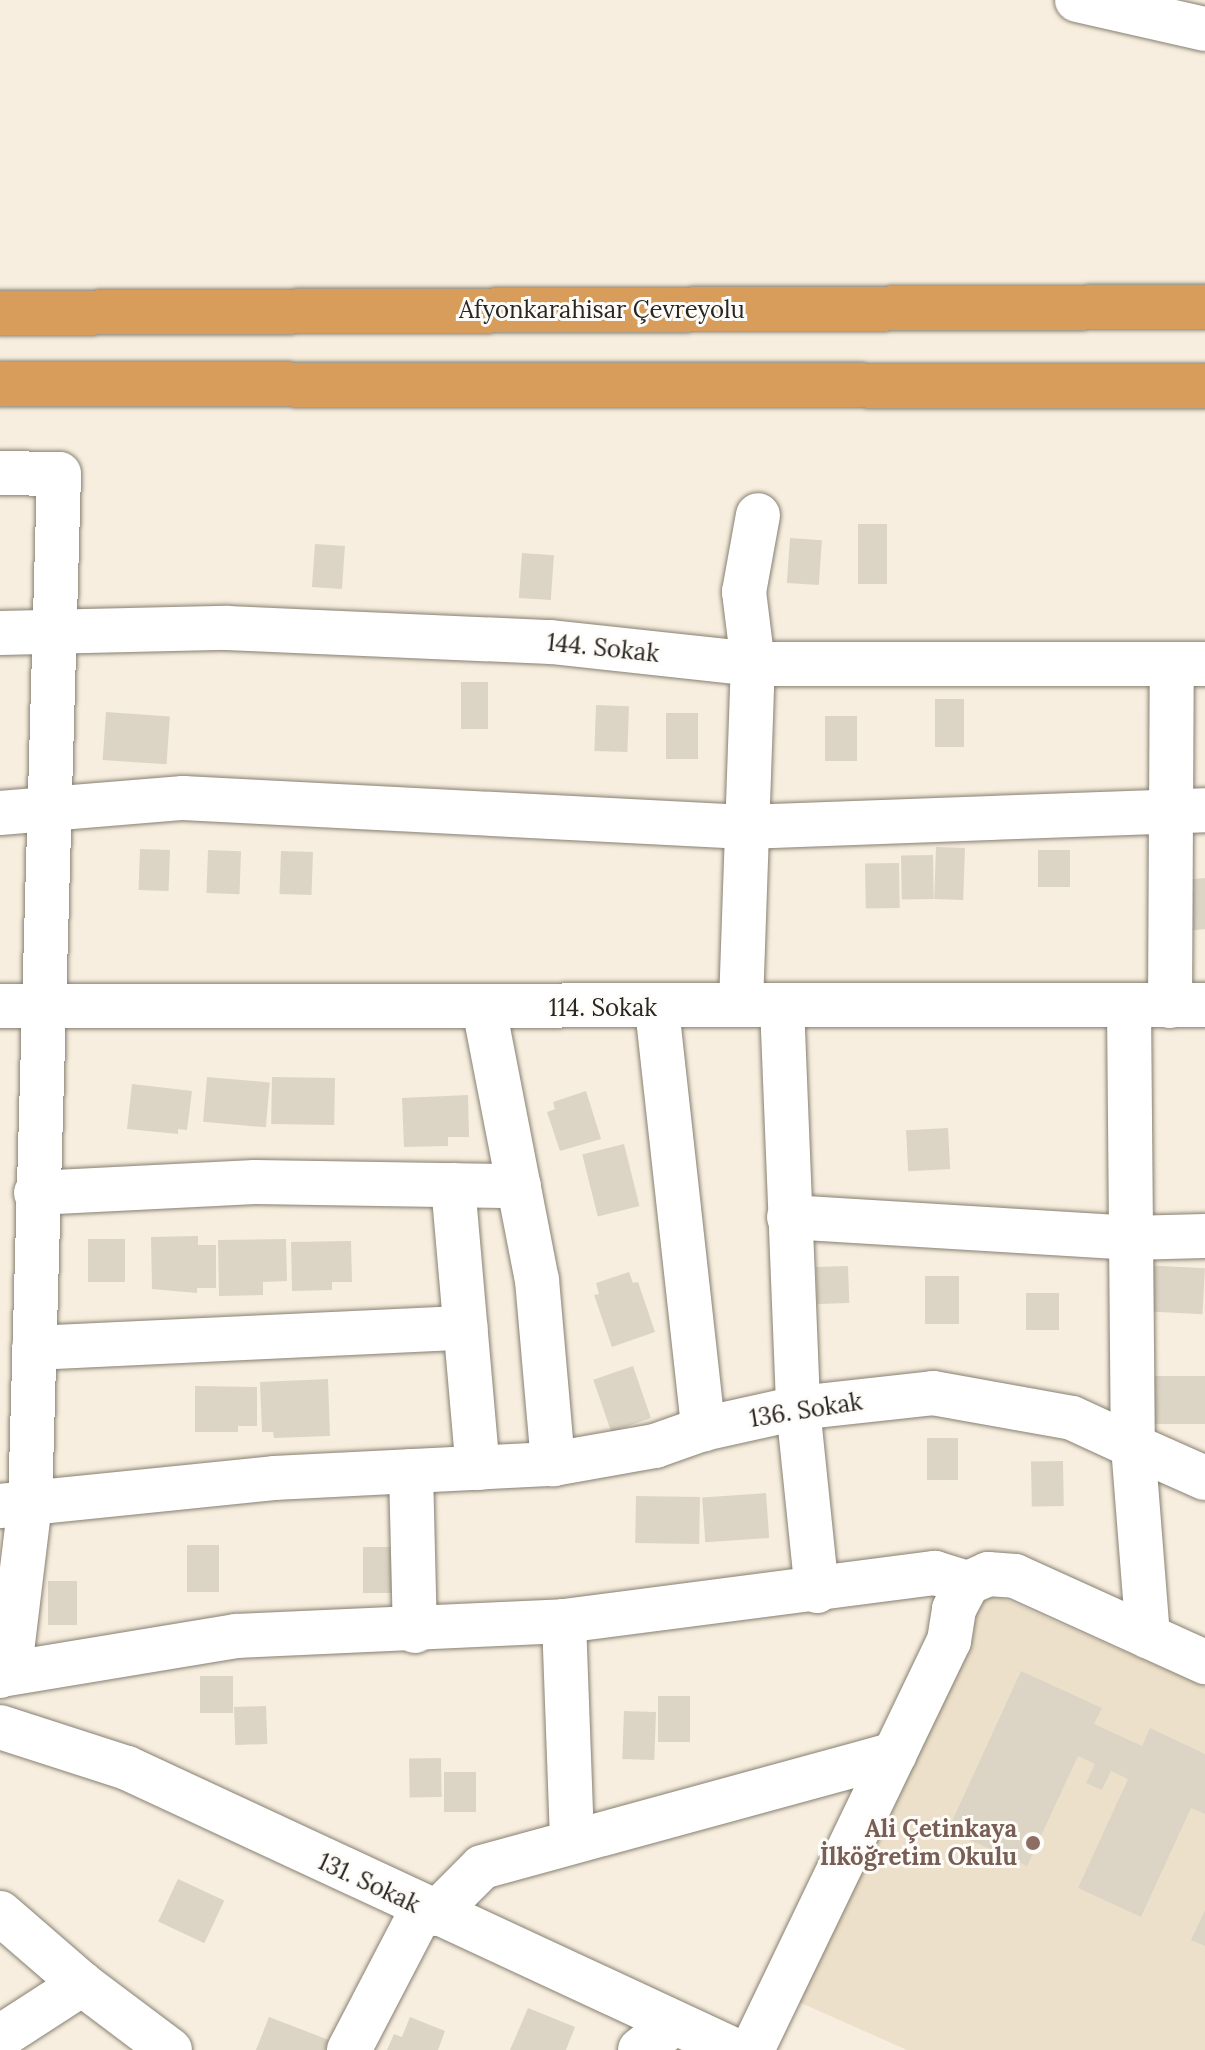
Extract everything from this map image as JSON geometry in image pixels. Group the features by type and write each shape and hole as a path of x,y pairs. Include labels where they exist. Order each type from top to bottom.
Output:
{"highway":[{"name":"Afyonkarahisar Çevreyolu","path":"0,313 1205,307"},
{"path":"0,384 1205,386"}],"street":[{"path":"1077,0 1143,7 1205,29"},
{"path":"0,473 59,474 46,810 20,1005 36,1193 34,1348 15,1505 12,1652 1,1676"},
{"path":"758,515 744,592 753,664 745,827 762,1005 789,1217 798,1408 817,1591"},
{"name":"144. Sokak","path":"0,633 227,628 551,642 753,664 1189,664"},
{"path":"1148,1636 1133,1446 1129,1238 1168,1006 1188,810 1189,664"},
{"path":"0,813 183,798 745,827 1188,810"},
{"name":"114. Sokak","path":"20,1005 657,1009 762,1005 1168,1006"},
{"path":"484,1008 542,1316 553,1464"},
{"path":"657,1009 703,1429"},
{"path":"36,1193 255,1182 519,1186"},
{"path":"453,1185 478,1468"},
{"path":"789,1217 1129,1238 1205,1236"},
{"path":"34,1348 466,1328"},
{"name":"136. Sokak","path":"15,1505 274,1478 553,1464 655,1446 703,1429 798,1408 933,1393 1072,1418 1205,1478"},
{"path":"411,1471 415,1631"},
{"path":"1,1676 236,1636 415,1631 564,1621 817,1591 935,1573 968,1583"},
{"path":"752,2050 949,1641 954,1609 968,1583 988,1574 1015,1576 1205,1662"},
{"path":"564,1621 572,1841"},
{"name":"131. Sokak","path":"0,1727 127,1768 429,1911 734,2050"},
{"path":"349,2050 429,1911 482,1867 895,1754"},
{"path":"0,1913 82,1984 170,2050"},
{"path":"0,2037 82,1984"},
{"path":"640,2050 674,2023"}],"shaded area":[{"name":"Ali Çetinkaya İlköğretim Okulu","path":"974,1586 1205,1687 1205,2050 907,2050 792,1999"}],"building":[{"path":"858,524 887,524 887,584 858,584"},
{"path":"790,538 822,540 819,585 787,583"},
{"path":"315,544 345,546 342,589 312,587"},
{"path":"522,553 554,555 551,600 519,598"},
{"path":"461,682 488,682 488,729 461,729"},
{"path":"935,699 964,699 964,747 935,747"},
{"path":"596,705 629,706 627,752 594,751"},
{"path":"106,712 170,716 166,764 103,760"},
{"path":"666,713 698,713 698,759 666,759"},
{"path":"825,716 857,716 857,761 825,761"},
{"path":"936,847 965,848 963,900 934,899"},
{"path":"140,849 170,850 169,891 139,890"},
{"path":"208,850 241,851 239,894 206,893"},
{"path":"1038,850 1070,850 1070,887 1038,887"},
{"path":"281,851 313,852 311,895 279,894"},
{"path":"933,855 934,899 902,900 901,856"},
{"path":"899,863 900,908 866,909 865,864"},
{"path":"1205,878 1205,929 1187,931 1172,881"},
{"path":"207,1077 270,1082 266,1127 203,1122"},
{"path":"272,1077 335,1078 334,1125 271,1124"},
{"path":"132,1084 192,1091 187,1130 178,1129 178,1134 127,1129"},
{"path":"586,1091 601,1139 560,1151 547,1112 555,1109 553,1102"},
{"path":"468,1095 469,1137 448,1137 448,1146 404,1147 402,1098"},
{"path":"948,1128 950,1169 908,1171 906,1130"},
{"path":"624,1144 639,1206 598,1217 582,1154"},
{"path":"198,1236 198,1245 216,1245 216,1288 197,1288 197,1293 152,1289 151,1237"},
{"path":"88,1239 125,1239 125,1282 88,1282"},
{"path":"286,1239 287,1281 263,1282 263,1295 219,1296 218,1240"},
{"path":"351,1241 352,1282 332,1282 332,1290 292,1291 291,1242"},
{"path":"1143,1265 1205,1268 1203,1314 1141,1311"},
{"path":"848,1266 849,1303 817,1304 816,1267"},
{"path":"629,1272 633,1283 638,1282 655,1332 612,1347 594,1295 599,1294 596,1283"},
{"path":"925,1276 959,1276 959,1324 925,1324"},
{"path":"1026,1293 1059,1293 1059,1330 1026,1330"},
{"path":"633,1366 651,1418 611,1432 593,1380"},
{"path":"1145,1376 1205,1376 1205,1424 1145,1424"},
{"path":"328,1379 330,1436 274,1438 273,1432 262,1432 260,1382"},
{"path":"195,1386 257,1387 257,1426 238,1426 238,1432 195,1432"},
{"path":"927,1438 958,1438 958,1480 927,1480"},
{"path":"1063,1461 1064,1506 1032,1507 1031,1462"},
{"path":"766,1493 769,1538 705,1542 702,1497"},
{"path":"636,1496 700,1497 699,1544 635,1543"},
{"path":"187,1545 219,1545 219,1592 187,1592"},
{"path":"363,1547 392,1547 392,1593 363,1593"},
{"path":"48,1581 77,1581 77,1625 48,1625"},
{"path":"1021,1671 1102,1708 1094,1724 1142,1746 1150,1728 1205,1754 1205,1814 1191,1808 1141,1917 1078,1888 1128,1779 1111,1771 1102,1790 1086,1783 1095,1764 1078,1756 1027,1866 948,1830"},
{"path":"200,1676 233,1676 233,1713 200,1713"},
{"path":"658,1696 690,1696 690,1742 658,1742"},
{"path":"266,1706 267,1744 235,1745 234,1707"},
{"path":"624,1711 656,1712 654,1760 622,1759"},
{"path":"441,1758 442,1797 410,1798 409,1759"},
{"path":"444,1772 476,1772 476,1812 444,1812"},
{"path":"178,1879 224,1901 204,1943 158,1922"},
{"path":"1205,1910 1205,1946 1191,1940"},
{"path":"528,2008 575,2027 566,2050 510,2050"},
{"path":"269,2017 329,2040 325,2050 256,2050"},
{"path":"410,2017 445,2031 438,2050 387,2050 394,2034 402,2037"}],"place":[{"name":"Ali Çetinkaya İlköğretim Okulu","path":"1033,1843"}]}
